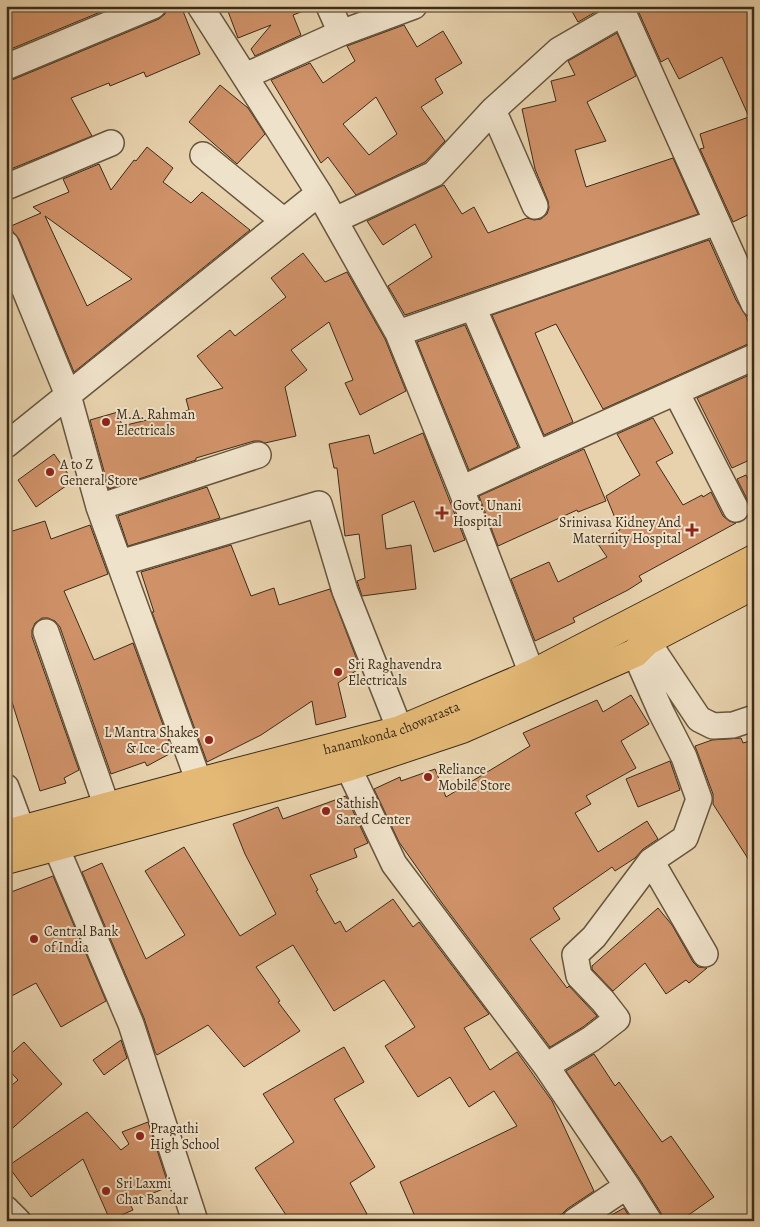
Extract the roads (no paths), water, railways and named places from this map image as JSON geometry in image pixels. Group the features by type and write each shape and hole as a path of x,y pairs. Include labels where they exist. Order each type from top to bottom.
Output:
{"highway":[{"name":"hanamkonda chowarasta","path":"32,833 107,807 400,730 532,674 754,559"},
{"path":"6,860 32,833 348,767 462,729 641,647 754,585"}],"street":[{"path":"6,67 153,6"},
{"path":"200,6 319,193 398,333 461,489 532,674"},
{"path":"329,6 341,33"},
{"path":"245,76 341,33 414,6"},
{"path":"335,220 434,174 494,110 559,50 622,10 754,304"},
{"path":"494,110 535,206"},
{"path":"6,187 112,143"},
{"path":"203,155 284,221"},
{"path":"6,445 319,193"},
{"path":"398,333 717,222"},
{"path":"6,244 68,395 99,507 199,782"},
{"path":"473,307 537,454"},
{"path":"461,489 754,357"},
{"path":"676,392 736,509"},
{"path":"99,507 258,455"},
{"path":"120,563 319,504 346,591 400,730"},
{"path":"46,632 107,807"},
{"path":"641,647 699,719 713,726 733,725 754,718"},
{"path":"546,1066 591,1039 617,1019 579,976 575,955 594,936 651,862 685,838 699,799 684,757 661,712 641,647"},
{"path":"348,767 394,864 546,1066 649,1221"},
{"path":"6,787 32,833 131,1024 195,1221"},
{"path":"651,862 704,954"},
{"path":"575,1221 627,1186"},
{"path":"6,1210 18,1221"}],"place":[{"name":"M.A. Rahman Electricals","path":"106,422"},
{"name":"A to Z General Store","path":"50,472"},
{"name":"Govt. Unani Hospital","path":"442,513"},
{"name":"Srinivasa Kidney And Maternity Hospital","path":"692,530"},
{"name":"Sri Raghavendra Electricals","path":"338,672"},
{"name":"L Mantra Shakes & Ice-Cream","path":"209,740"},
{"name":"Reliance Mobile Store","path":"428,777"},
{"name":"Sathish Sared Center","path":"326,811"},
{"name":"Central Bank of India","path":"34,939"},
{"name":"Pragathi High School","path":"140,1136"},
{"name":"Sri Laxmi Chat Bandar","path":"106,1191"}]}
